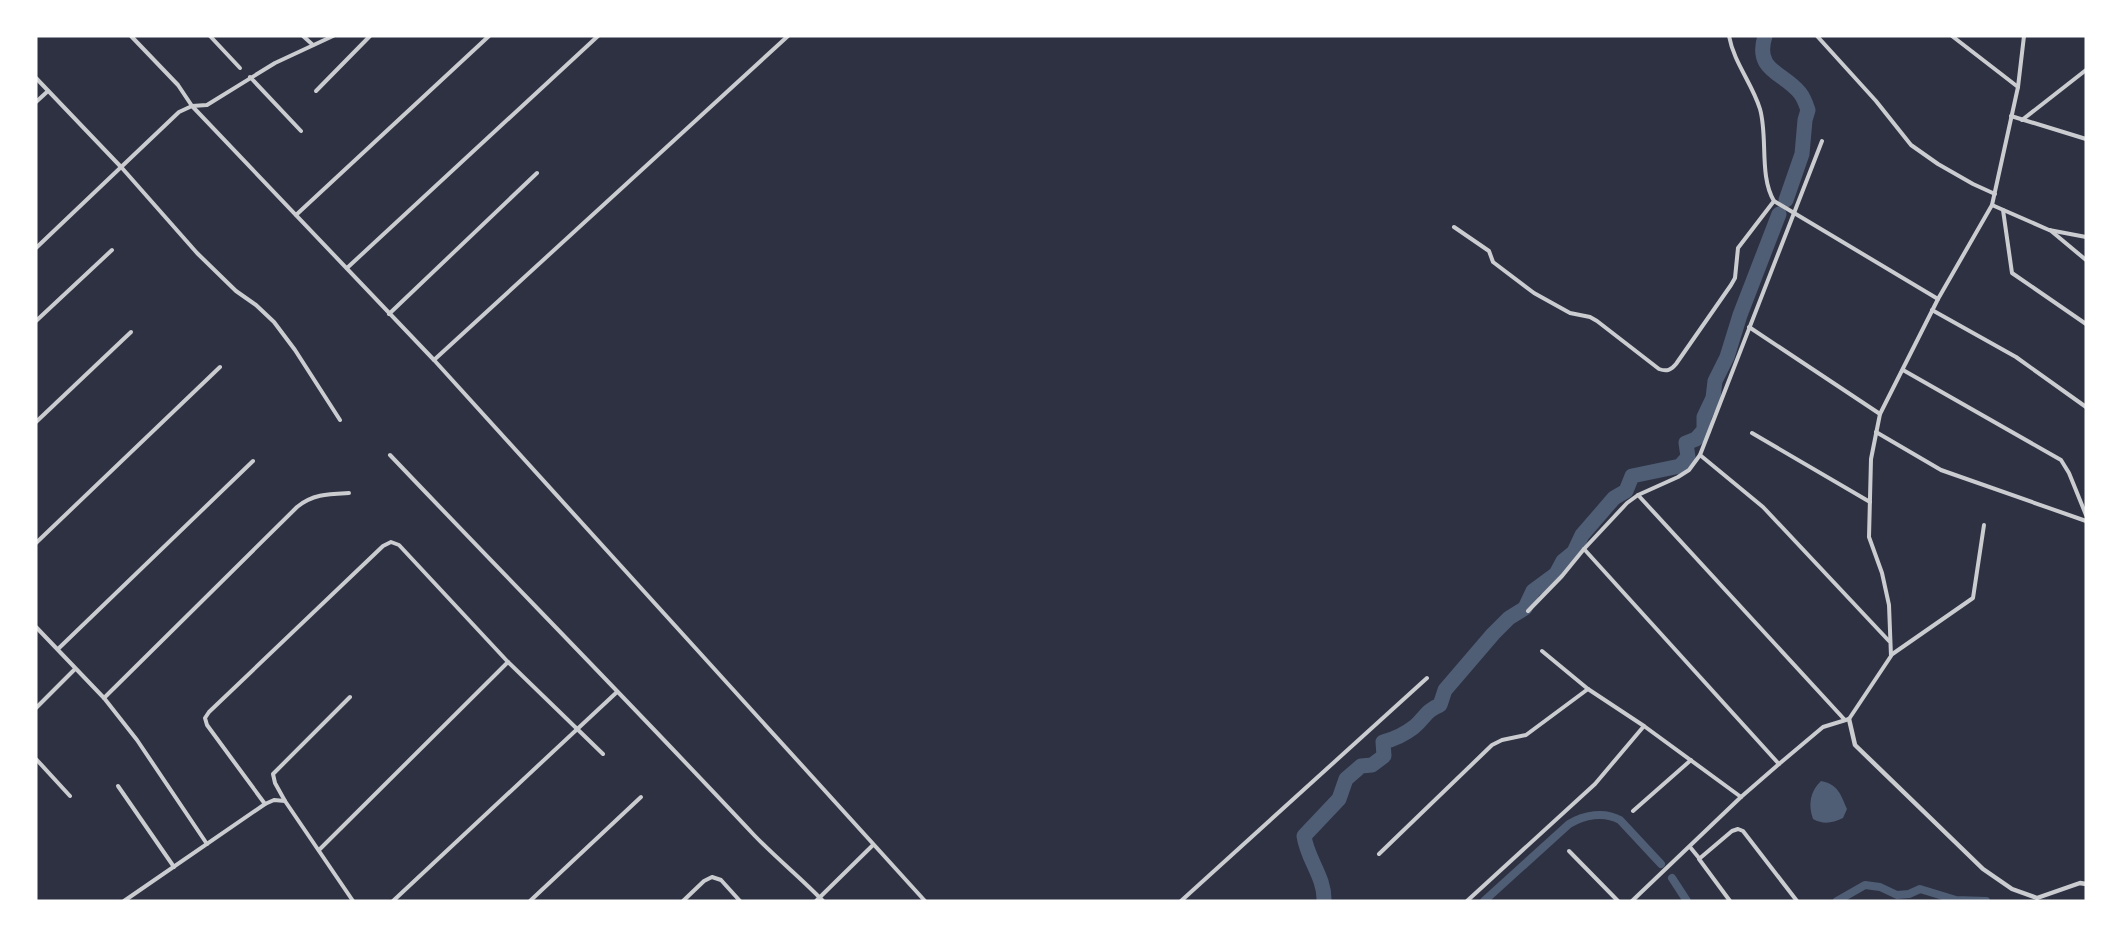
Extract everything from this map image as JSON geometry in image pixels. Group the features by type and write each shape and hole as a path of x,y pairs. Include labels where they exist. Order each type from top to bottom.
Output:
{"street":[{"path":"131,36 178,85 192,106 434,360 925,901"},
{"path":"210,36 240,68"},
{"path":"303,36 313,45"},
{"path":"36,248 122,168 170,119 192,106 207,105 250,77 333,36"},
{"path":"316,91 370,36"},
{"path":"296,215 489,36"},
{"path":"347,268 598,36"},
{"path":"434,360 788,36"},
{"path":"1729,36 1738,64 1760,108 1764,128 1768,186 1774,201 1938,299"},
{"path":"1817,36 1876,101 1911,145 1938,164 1995,194"},
{"path":"1952,36 2018,87"},
{"path":"1891,656 1889,605 1882,573 1869,537 1871,459 1876,432 1880,414 1932,310 1992,205 2018,87 2024,36"},
{"path":"2022,120 2086,70"},
{"path":"250,77 301,130"},
{"path":"36,78 122,168 197,253 236,291 274,322 340,420"},
{"path":"36,102 48,91"},
{"path":"2011,116 2086,139"},
{"path":"1528,610 1562,576 1627,503 1638,495 1689,470 1700,455 1792,213 1822,141"},
{"path":"389,314 537,173"},
{"path":"1454,227 1490,251 1493,262 1534,293 1570,313 1590,317 1597,321 1659,369 1665,371 1672,369 1676,364 1731,285 1735,278 1738,248 1774,201"},
{"path":"1992,205 2049,230 2086,237"},
{"path":"2003,210 2012,273 2086,324"},
{"path":"2049,230 2086,260"},
{"path":"36,321 112,249"},
{"path":"1932,310 2016,357 2086,407"},
{"path":"1749,327 1880,414"},
{"path":"36,422 131,332"},
{"path":"36,543 220,367"},
{"path":"1903,370 2061,460 2069,473 2086,515"},
{"path":"1876,432 1941,470 2086,521"},
{"path":"1752,433 1870,501"},
{"path":"390,455 819,900 873,845"},
{"path":"1700,455 1763,507 1890,643"},
{"path":"58,649 253,461"},
{"path":"104,698 305,500 319,494 349,493"},
{"path":"1638,495 1846,719 1855,746 1983,869 2013,889 2037,898 2080,883 2086,884"},
{"path":"1632,901 1779,764 1823,728 1846,719 1891,656 1973,598 1984,525"},
{"path":"265,804 207,725 205,718 383,546 391,542 399,545 508,662 603,754"},
{"path":"1584,549 1779,764"},
{"path":"36,627 104,698 146,753 207,844"},
{"path":"1542,651 1588,689 1644,726 1741,797"},
{"path":"319,850 508,662"},
{"path":"36,708 75,669"},
{"path":"1180,901 1427,678"},
{"path":"1379,854 1492,745 1502,740 1527,735 1588,689"},
{"path":"393,901 617,692"},
{"path":"350,697 273,774 275,783 285,801 353,901"},
{"path":"1467,901 1595,784 1644,726"},
{"path":"36,759 70,796"},
{"path":"1633,811 1691,760"},
{"path":"118,786 174,867"},
{"path":"530,901 641,797"},
{"path":"124,901 265,804 274,800 285,801"},
{"path":"1699,859 1731,831 1738,829 1743,831 1797,901"},
{"path":"1690,847 1730,901"},
{"path":"1569,851 1618,901"},
{"path":"683,901 704,881 712,877 721,880 740,901"}],"water":[{"path":"1821,781 1835,787 1841,795 1847,809 1843,818 1828,823 1813,819 1811,798 1814,789"}],"waterway":[{"path":"1765,36 1763,57 1767,64 1800,93 1808,110 1802,154 1786,200"},
{"path":"1324,901 1322,884 1304,836 1339,799 1346,779 1361,766 1372,765 1384,756 1383,742 1407,732 1431,710 1440,705 1445,690 1493,634 1509,618 1525,608 1533,591 1556,574 1563,561 1574,552 1582,535 1614,498 1626,491 1632,476 1680,466 1688,457 1686,443 1696,439 1704,430 1704,417 1713,398 1715,381 1727,357 1740,315 1779,214"},
{"path":"1484,901 1569,824 1588,816 1601,815 1620,820 1661,864"},
{"path":"1672,878 1687,901"},
{"path":"1837,901 1865,885 1880,887 1897,895 1909,894 1920,889 1956,900 1986,901"}]}
